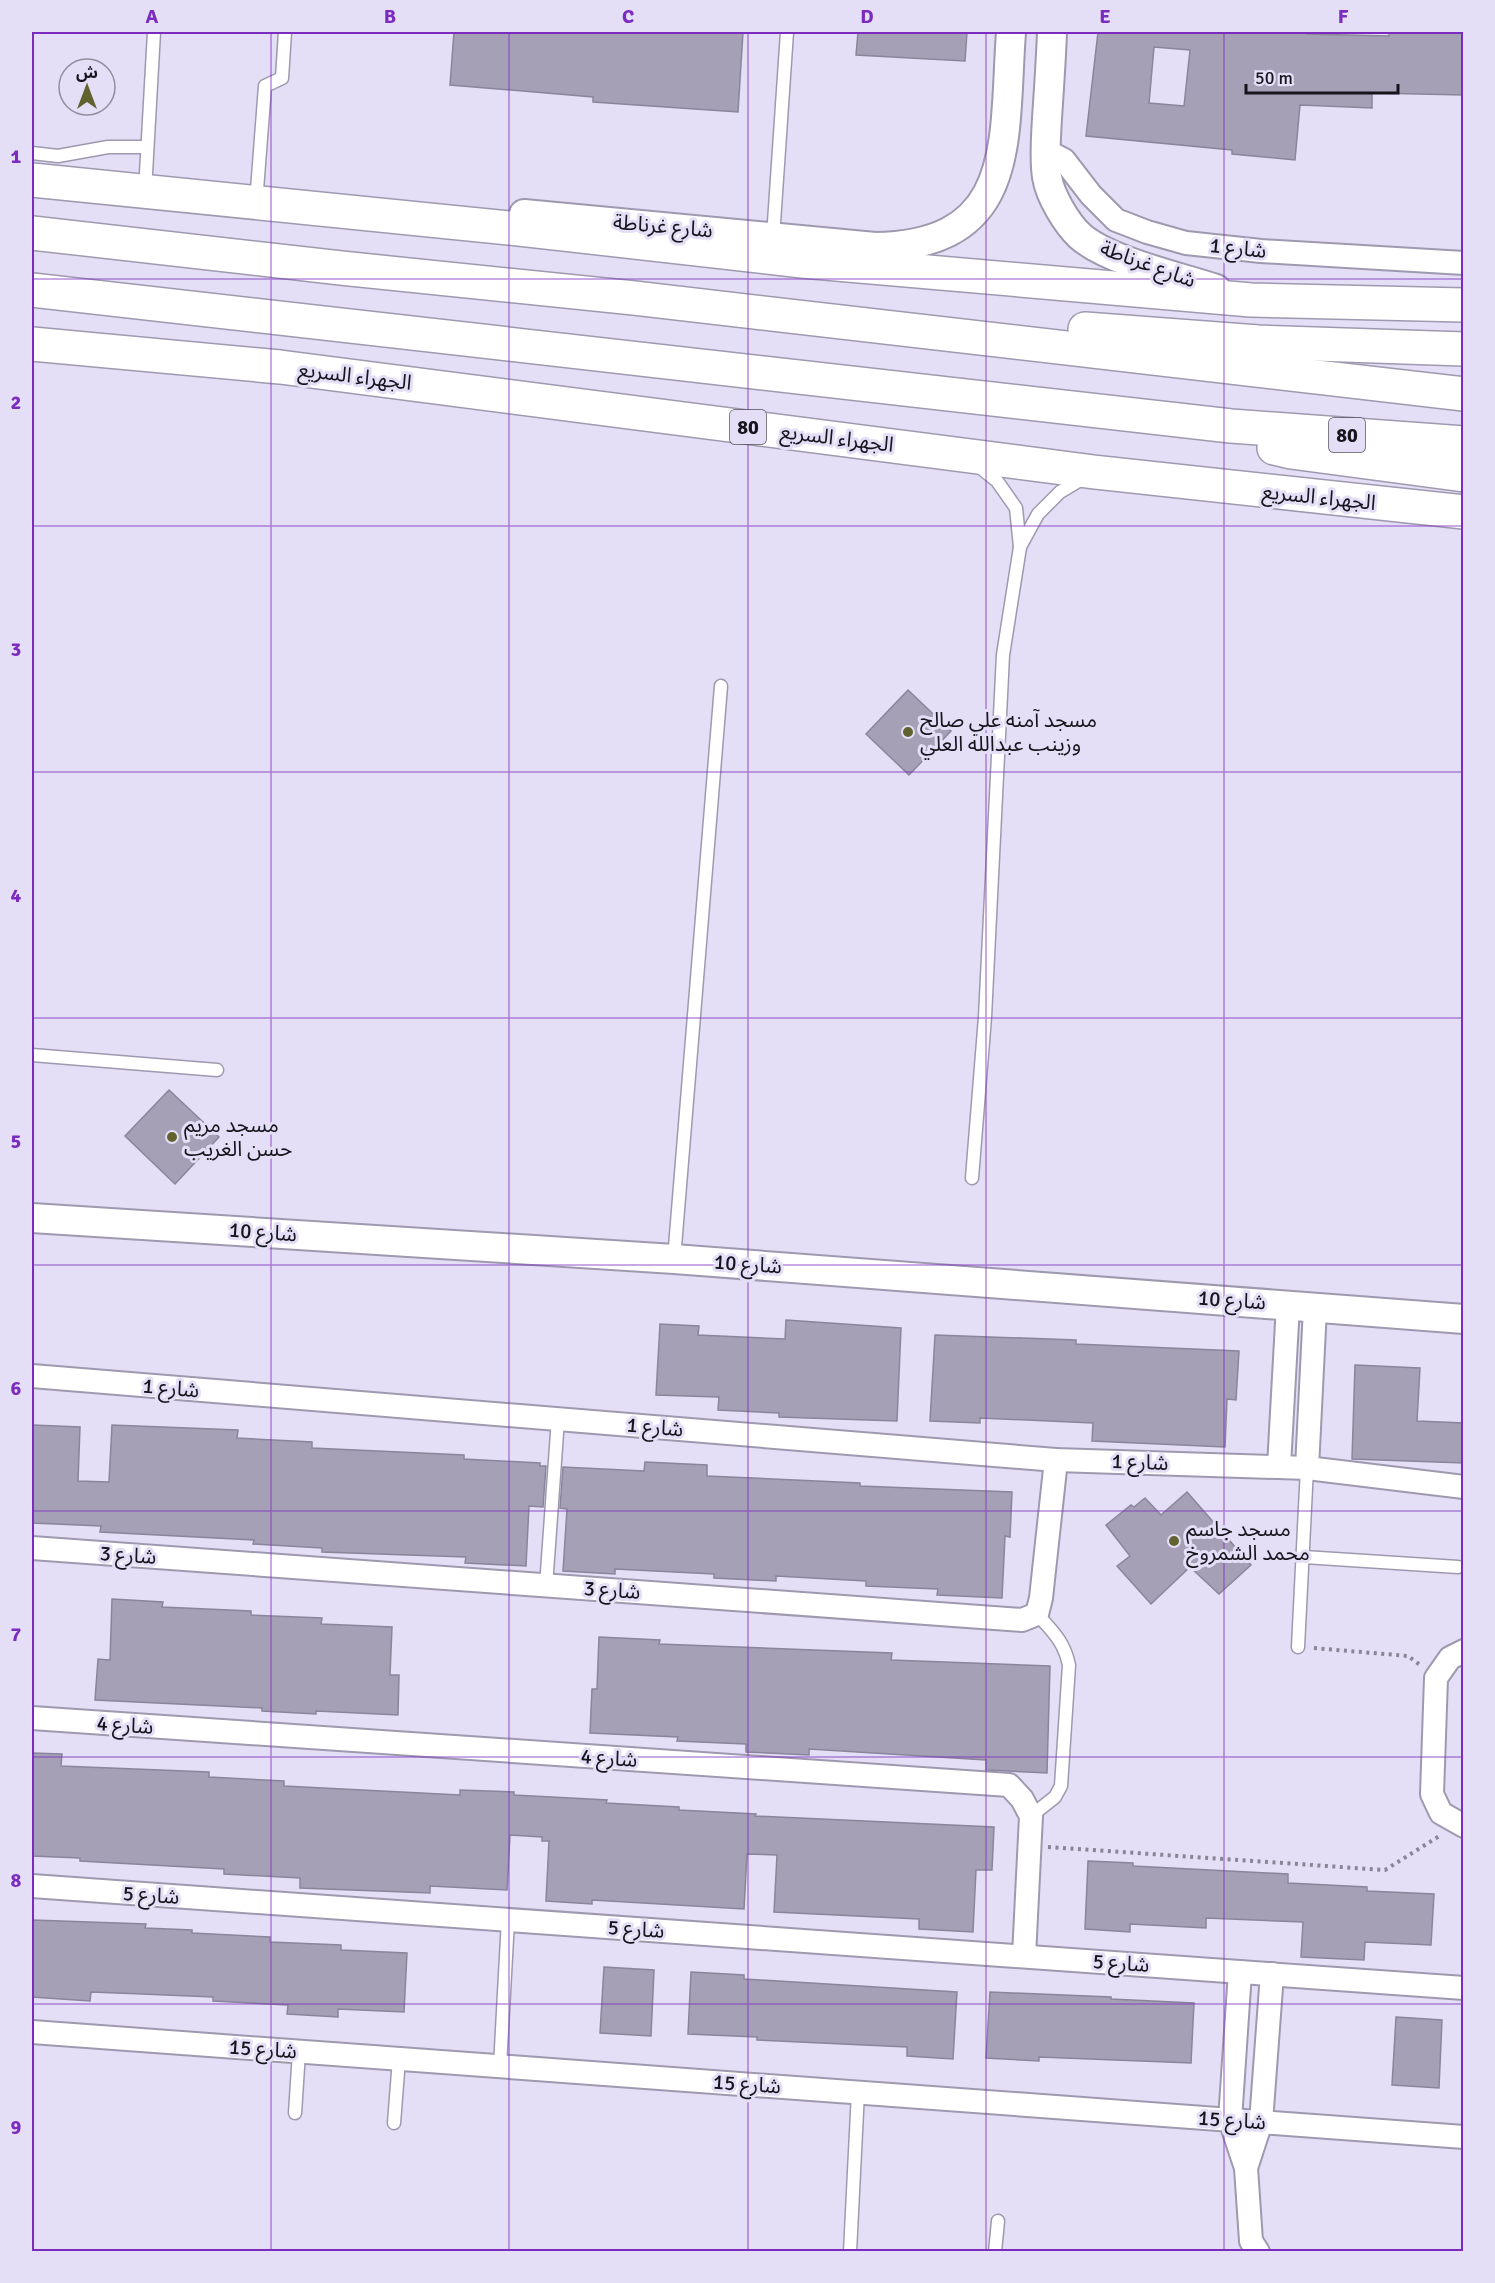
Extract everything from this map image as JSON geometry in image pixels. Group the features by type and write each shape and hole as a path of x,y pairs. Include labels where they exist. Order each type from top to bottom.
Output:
{"main road":[{"path":"32,180 802,261 1251,300 1464,305"},
{"path":"32,212 191,252"},
{"path":"32,233 191,252 634,298 1464,394"},
{"name":"80","path":"32,290 1231,426 1464,443"},
{"path":"32,308 88,296"},
{"path":"634,298 1258,342 1464,349"},
{"name":"الجهراء السريع","path":"32,344 280,367 1094,472 1464,512"},
{"path":"1174,419 1290,452 1464,475"}],"street":[{"name":"شارع غرناطة","path":"150,193 257,190 875,247 903,246 927,240 966,221 979,209 990,193 997,174 1003,144 1011,32"},
{"name":"شارع غرناطة","path":"1052,32 1045,150 1050,189 1062,212 1080,236 1097,247 1146,267 1251,300"},
{"path":"1003,144 1010,152 1019,155 1028,156 1045,150"},
{"name":"شارع 1","path":"1045,150 1064,160 1091,195 1116,220 1186,243 1261,251 1464,263"},
{"path":"32,349 89,348"},
{"name":"شارع 10","path":"32,1218 674,1259 1464,1319"},
{"path":"1279,1466 1301,1306"},
{"path":"1301,1306 1307,1468"},
{"name":"شارع 1","path":"32,1376 1056,1460 1307,1468 1464,1487"},
{"path":"1036,1614 1041,1598 1056,1460"},
{"name":"شارع 3","path":"32,1548 1022,1620 1036,1614"},
{"path":"1461,1825 1442,1813 1432,1794 1436,1678 1450,1658 1464,1651"},
{"name":"شارع 4","path":"32,1718 1009,1785 1022,1799 1031,1816"},
{"path":"1024,1956 1031,1816"},
{"name":"شارع 5","path":"32,1887 1464,1988"},
{"path":"1240,1972 1230,2120 1246,2168 1251,2241 1258,2252"},
{"path":"1246,2168 1261,2122 1272,1974"},
{"name":"شارع 15","path":"32,2032 1464,2137"}],"lane":[{"path":"150,193 147,147 154,32"},
{"path":"257,190 265,86 282,78 285,32"},
{"path":"773,237 787,32"},
{"path":"32,153 58,156 108,147 147,147"},
{"path":"964,454 997,481 1016,507 1020,547 1003,655 985,1017 972,1178"},
{"path":"1020,547 1038,514 1060,492 1094,472"},
{"path":"674,1259 721,686"},
{"path":"32,1055 217,1070"},
{"path":"546,1586 558,1419"},
{"path":"1298,1647 1307,1468"},
{"path":"1304,1557 1458,1567"},
{"path":"1031,1816 1055,1797 1061,1786 1069,1665 1066,1650 1061,1641 1036,1614"},
{"path":"500,2066 508,1920"},
{"path":"295,2113 299,2052"},
{"path":"394,2123 399,2059"},
{"path":"850,2252 858,2092"},
{"path":"995,2252 998,2221"}],"path":[{"path":"1298,1647 1408,1656 1436,1678"},
{"path":"1029,1846 1385,1870 1461,1825"}],"building":[{"path":"454,32 743,32 738,112 593,102 593,97 450,85"},
{"path":"858,32 967,32 965,61 856,55"},
{"path":"1098,32 1307,32 1307,34 1389,36 1389,32 1464,32 1464,95 1372,93 1372,108 1300,105 1295,160 1232,154 1232,150 1086,136","holes":["1154,47 1190,50 1184,106 1149,103"]},
{"name":"مسجد آمنه علي صالح وزينب عبدالله العلي","path":"908,690 951,731 909,775 866,734"},
{"name":"مسجد مريم حسن الغريب","path":"169,1090 219,1137 175,1184 125,1136"},
{"path":"786,1320 901,1328 897,1421 779,1417 779,1413 718,1410 719,1397 656,1395 660,1324 699,1326 698,1335 785,1339"},
{"path":"935,1335 1076,1340 1076,1344 1239,1351 1236,1400 1227,1399 1225,1447 1092,1441 1093,1423 980,1418 980,1423 930,1421"},
{"path":"1355,1365 1420,1368 1417,1421 1464,1423 1464,1463 1352,1459"},
{"path":"32,1425 80,1427 78,1481 109,1482 112,1425 238,1430 237,1438 312,1442 312,1448 464,1455 464,1459 540,1463 540,1466 546,1466 543,1507 529,1506 526,1566 465,1563 466,1557 322,1552 322,1548 253,1544 254,1540 100,1532 101,1526 32,1523"},
{"path":"645,1462 707,1465 707,1476 860,1483 860,1486 1012,1492 1010,1537 1005,1536 1002,1598 937,1595 938,1589 866,1586 866,1581 776,1576 776,1581 714,1578 714,1574 615,1569 615,1574 563,1571 567,1509 560,1508 563,1467 644,1471"},
{"name":"مسجد جاسم محمد الشمروخ","path":"1187,1492 1251,1565 1219,1594 1190,1567 1151,1604 1117,1566 1130,1556 1106,1525 1131,1505 1134,1507 1145,1498 1161,1515"},
{"path":"112,1599 163,1602 162,1607 251,1611 251,1615 322,1618 321,1624 392,1627 390,1675 399,1675 398,1715 316,1711 316,1714 262,1711 262,1708 95,1700 98,1659 110,1660"},
{"path":"599,1637 660,1640 659,1644 892,1653 891,1660 1050,1666 1047,1773 986,1770 986,1760 809,1749 809,1755 746,1752 746,1744 677,1741 678,1737 590,1733 592,1689 597,1689"},
{"path":"32,1753 62,1754 61,1766 209,1772 209,1777 284,1781 284,1786 460,1795 460,1790 514,1792 514,1795 607,1800 606,1803 679,1807 679,1810 756,1814 755,1816 994,1827 992,1870 976,1870 973,1932 919,1929 919,1919 774,1912 777,1855 747,1854 744,1909 592,1900 592,1904 546,1901 549,1841 542,1841 542,1837 510,1835 507,1890 430,1886 430,1893 300,1888 300,1878 224,1874 224,1869 32,1856"},
{"path":"1088,1861 1133,1863 1133,1866 1288,1874 1288,1883 1367,1887 1367,1891 1434,1894 1431,1945 1365,1942 1364,1960 1301,1957 1303,1922 1206,1918 1206,1928 1130,1924 1130,1932 1085,1929"},
{"path":"32,1920 146,1924 145,1928 192,1930 192,1933 270,1937 270,1942 341,1945 341,1950 407,1953 404,2012 338,2009 338,2017 287,2014 288,2005 213,2001 213,1997 91,1992 90,2001 32,1997"},
{"path":"604,1967 654,1970 651,2036 600,2033"},
{"path":"691,1972 744,1975 744,1979 957,1992 953,2059 907,2056 907,2047 757,2040 757,2037 688,2034"},
{"path":"990,1992 1194,2003 1191,2063 1039,2057 1039,2061 986,2058"},
{"path":"1396,2017 1442,2020 1439,2088 1392,2085"}],"place":[{"name":"مسجد آمنه علي صالح وزينب عبدالله العلي","path":"908,732"},
{"name":"مسجد مريم حسن الغريب","path":"172,1137"},
{"name":"مسجد جاسم محمد الشمروخ","path":"1174,1541"}]}
